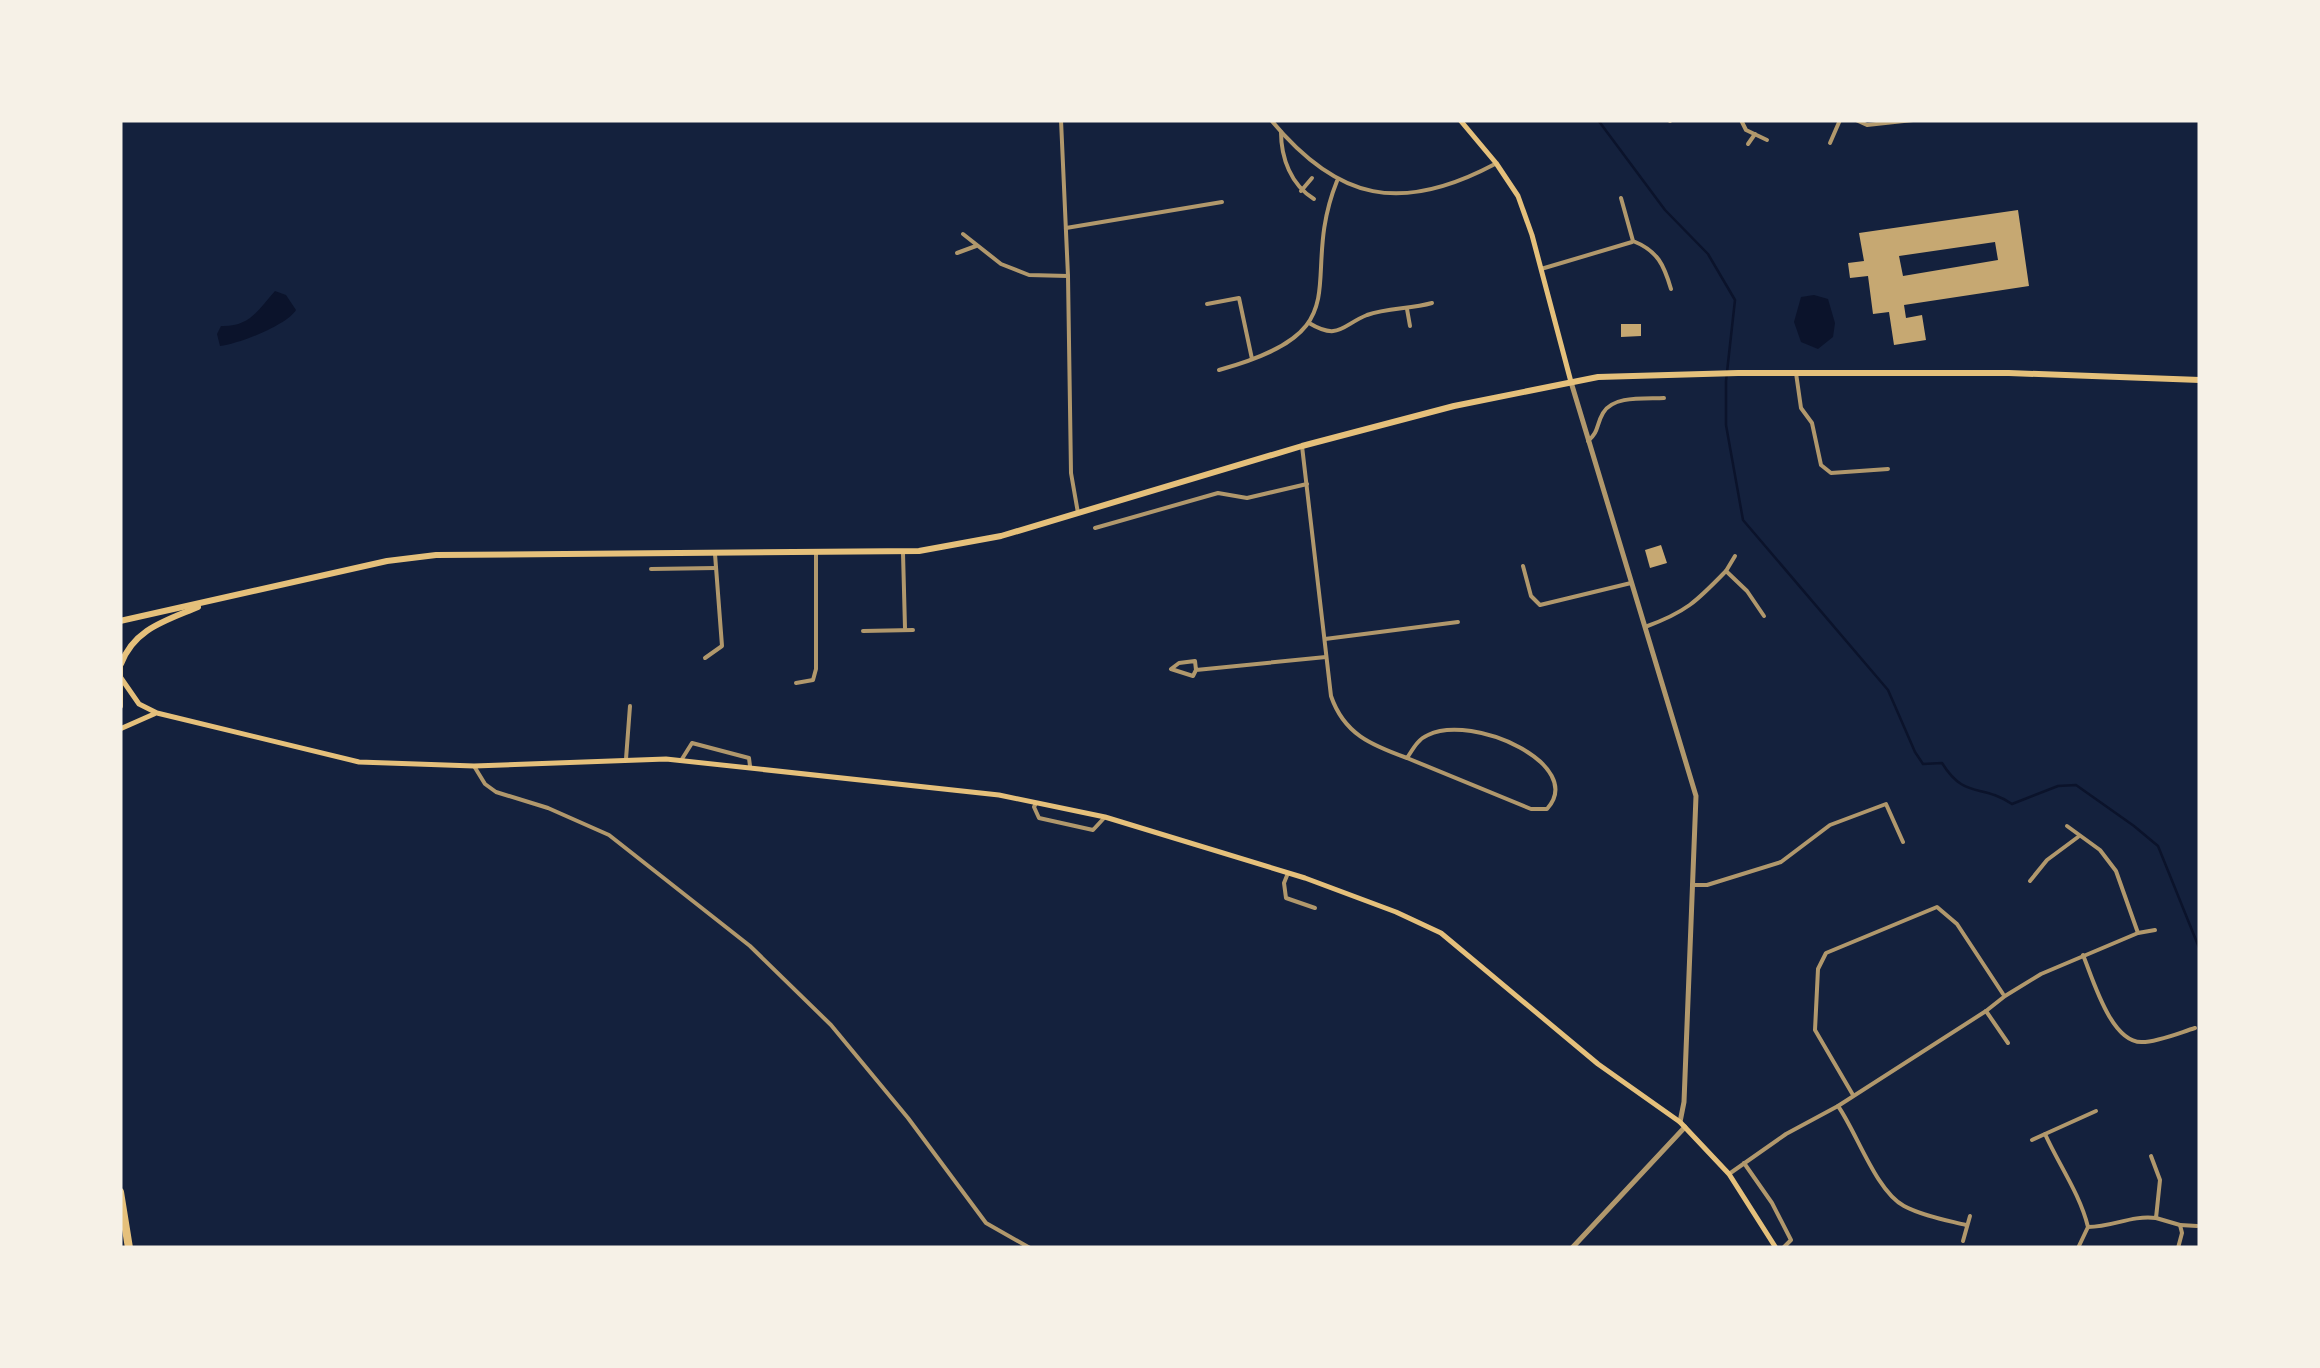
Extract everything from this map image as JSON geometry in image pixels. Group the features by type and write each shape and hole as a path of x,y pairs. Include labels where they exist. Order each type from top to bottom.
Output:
{"highway":[{"path":"120,622 387,561 436,554 903,554 1000,536 1302,446 1454,406 1598,377 2008,372 2200,380"},
{"path":"120,706 120,663 130,644 142,632 208,602"},
{"path":"120,1192 129,1248"}],"main road":[{"path":"1460,120 1518,196 1571,382"},
{"path":"121,678 139,704 157,713 360,762 474,766 626,758 750,766 1036,802 1105,816 1288,873 1396,912 1441,933 1598,1064 1682,1124 1729,1174 1780,1248"},
{"path":"120,729 132,720 157,713"}],"street":[{"path":"1061,120 1071,473 1078,513"},
{"path":"1271,120 1306,158 1337,180 1383,196 1460,179 1496,163"},
{"path":"1741,120 1746,130 1768,140"},
{"path":"1830,143 1840,120"},
{"path":"1856,120 1867,125 1913,120"},
{"path":"1281,132 1281,151 1301,191 1314,199"},
{"path":"1748,144 1756,134"},
{"path":"1301,191 1312,178"},
{"path":"1219,370 1271,353 1308,323 1321,290 1323,214 1337,180"},
{"path":"1620,198 1633,241"},
{"path":"1066,228 1222,202"},
{"path":"963,234 1001,264 1029,275 1068,276"},
{"path":"1541,269 1633,241 1648,247 1662,262 1671,290"},
{"path":"957,253 976,246"},
{"path":"1207,304 1239,298 1252,360"},
{"path":"1308,323 1336,332 1364,316 1432,304"},
{"path":"1407,309 1410,326"},
{"path":"1796,373 1802,408 1812,423 1822,465 1831,472 1888,469"},
{"path":"1571,382 1696,796 1682,1124 1572,1248"},
{"path":"1588,441 1597,433 1603,413 1611,405 1664,398"},
{"path":"1302,446 1331,696 1344,724 1372,745 1531,809 1546,809 1555,797 1554,785 1544,766 1525,748 1471,729 1430,733 1407,758"},
{"path":"1095,528 1218,494 1247,498 1306,484"},
{"path":"796,683 813,680 816,670 816,552"},
{"path":"705,658 722,646 715,554"},
{"path":"903,554 905,628"},
{"path":"1645,627 1692,606 1735,556"},
{"path":"1522,566 1531,596 1540,604 1631,583"},
{"path":"651,569 716,568"},
{"path":"1726,571 1747,590 1764,616"},
{"path":"1325,639 1458,622"},
{"path":"863,632 914,630"},
{"path":"1196,670 1326,656"},
{"path":"1195,661 1196,670 1193,676 1171,669 1179,663 1195,661"},
{"path":"626,758 630,706"},
{"path":"681,761 692,744 749,758 750,766"},
{"path":"474,766 496,792 548,808 608,835 750,946 831,1025 908,1118 986,1223 1030,1248"},
{"path":"1036,802 1038,818 1093,830 1105,816"},
{"path":"1692,885 1706,885 1781,862 1830,825 1886,804 1903,842"},
{"path":"2067,826 2100,850 2116,871 2138,933"},
{"path":"2030,881 2047,860 2078,837"},
{"path":"1288,873 1284,883 1286,898 1316,908"},
{"path":"1852,1094 1815,1030 1818,969 1826,953 1937,907 1957,924 2005,996"},
{"path":"1729,1174 2005,996 2083,956 2154,930"},
{"path":"2083,956 2114,1026 2126,1038 2142,1042 2195,1028"},
{"path":"1986,1011 2008,1044"},
{"path":"1838,1106 1886,1193 1904,1206 1966,1225"},
{"path":"2081,1108 2085,1116"},
{"path":"2032,1140 2096,1111"},
{"path":"2045,1134 2083,1206 2088,1227 2078,1248"},
{"path":"2151,1156 2160,1180 2156,1218"},
{"path":"1744,1162 1792,1240 1780,1248"},
{"path":"1964,1241 1970,1216"},
{"path":"2088,1227 2106,1227 2136,1216 2198,1226"},
{"path":"2178,1248 2180,1225"}],"water":[{"path":"275,291 286,295 296,310 291,316 262,333 220,346 217,334 221,326 246,320"},
{"path":"1801,297 1828,299 1835,323 1833,337 1818,349 1801,342 1794,322"}],"building":[{"path":"2018,210 2029,286 1904,305 1906,318 1922,315 1926,340 1894,345 1889,312 1873,314 1868,276 1850,278 1848,263 1864,261 1859,233","holes":["1995,242 1998,260 1903,276 1899,256"]},
{"path":"1621,324 1641,324 1641,336 1621,337"},
{"path":"1661,545 1667,563 1650,568 1645,550"}],"waterway":[{"path":"1598,120 1665,210 1708,254 1735,300 1726,381 1726,425 1743,520 1888,690 1923,764 1942,763 1966,787 2012,804 2058,786 2076,785 2158,846 2200,950"}]}
